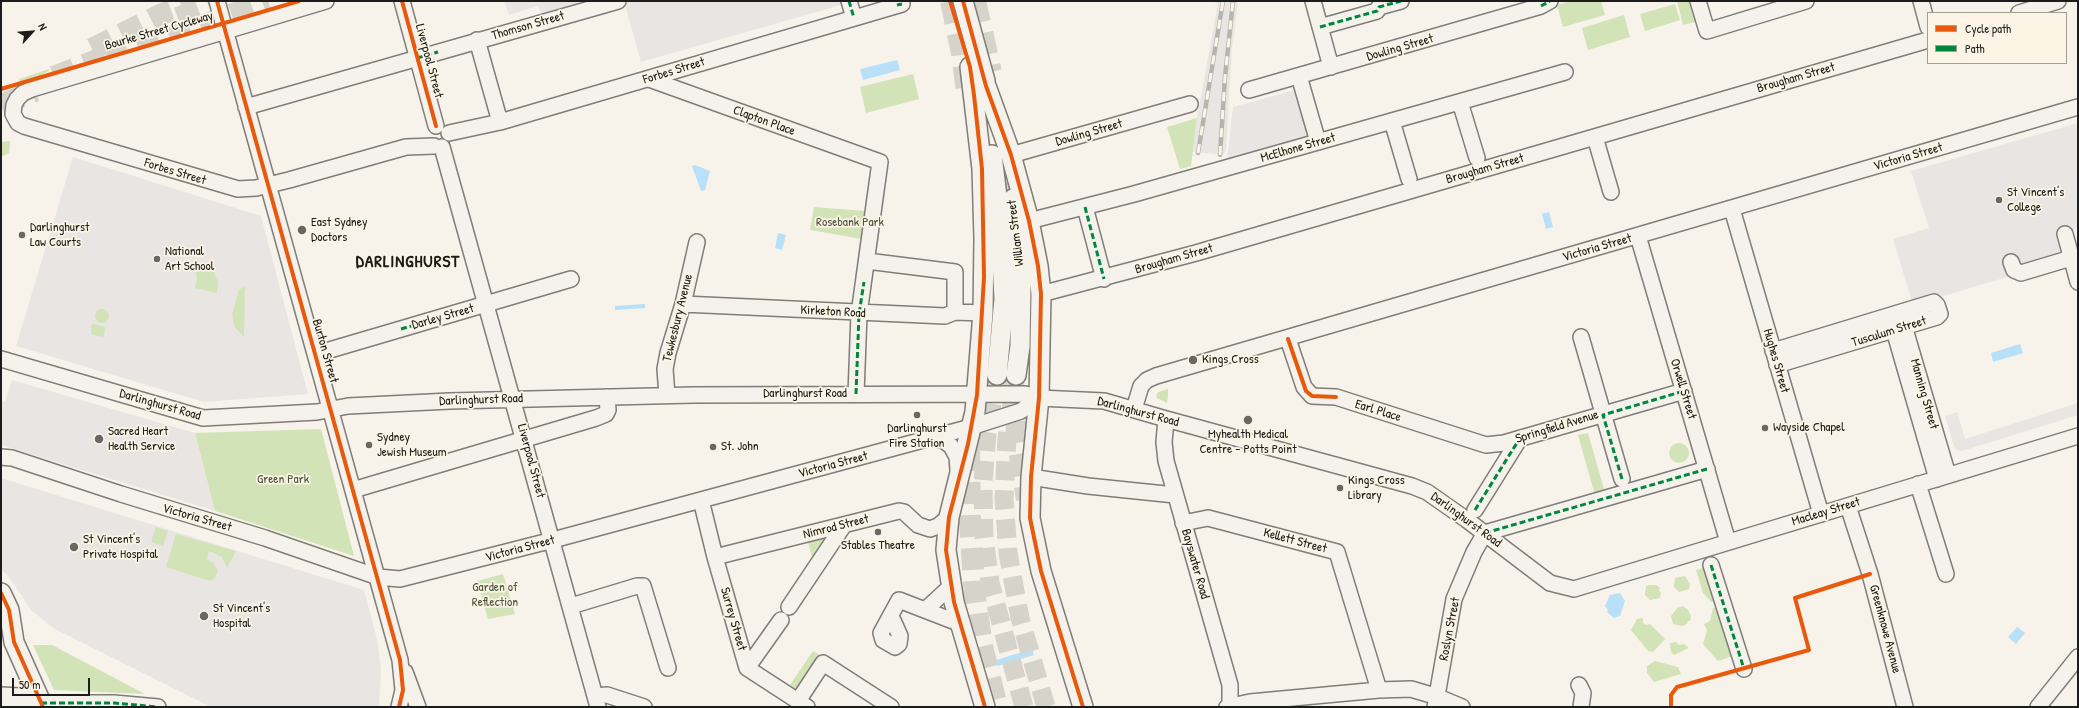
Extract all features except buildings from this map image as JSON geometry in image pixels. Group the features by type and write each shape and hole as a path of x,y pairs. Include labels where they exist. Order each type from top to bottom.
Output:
{"main road":[{"name":"William Street","path":"950,1 970,67 990,143 1000,222 1004,299 997,375"},
{"name":"William Street","path":"963,1 1010,182 1018,238 1021,306 1020,346 1016,375"},
{"path":"970,67 982,169 984,239 983,313 976,401 949,517 946,550 950,587 985,707"},
{"path":"986,86 1011,155 1029,221 1038,266 1041,294 1030,518 1036,553 1083,707"},
{"path":"5,600 14,642 41,703"},
{"path":"1,697 41,703"}],"street":[{"name":"Burton Street","path":"218,1 246,107 400,660 403,690 399,707"},
{"path":"226,31 326,1"},
{"name":"Liverpool Street","path":"402,1 417,58 439,130"},
{"name":"Thomson Street","path":"417,58 618,1"},
{"path":"849,1 854,18"},
{"path":"1313,1 1331,67"},
{"path":"1320,27 1377,11 1379,7 1401,1"},
{"path":"1698,1 1707,31 1806,1"},
{"path":"1920,1 1927,24"},
{"path":"2022,12 2058,1"},
{"name":"Dowling Street","path":"1249,90 1331,67 1543,3"},
{"name":"Forbes Street","path":"226,31 28,91 19,96 13,109 13,114 18,123 229,187 247,189 268,185 378,156 406,147 439,130 500,122 900,5"},
{"path":"477,40 500,122"},
{"name":"Brougham Street","path":"1041,294 1104,279 1927,40"},
{"path":"246,107 417,58"},
{"name":"McElhone Street","path":"1029,221 1085,207 1565,72"},
{"path":"1299,76 1318,142"},
{"name":"Clapton Place","path":"649,79 880,162 867,261"},
{"path":"1460,102 1477,158"},
{"name":"Dowling Street","path":"1011,155 1190,104"},
{"name":"Victoria Street","path":"1134,409 1141,386 1152,377 1288,339 2078,107"},
{"path":"1392,121 1409,178"},
{"path":"438,146 448,142 439,130"},
{"path":"1595,137 1611,192"},
{"name":"Forbes Street","path":"406,147 438,146"},
{"name":"Liverpool Street","path":"438,146 487,304 512,399 525,440 597,701"},
{"path":"1085,207 1104,279"},
{"name":"Hughes Street","path":"1732,208 1821,514"},
{"path":"2065,234 2078,282"},
{"name":"Orwell Street","path":"1638,236 1728,542"},
{"name":"Tewkesbury Avenue","path":"667,395 665,369 683,304 697,242"},
{"path":"2011,262 2014,270 2018,273 2071,258"},
{"path":"856,394 859,314 867,261 955,272 955,312"},
{"name":"Darley Street","path":"316,354 570,279"},
{"name":"Tusculum Street","path":"1934,302 1937,305 1940,314 1937,318 1899,329 1775,358 1895,314 1934,302"},
{"name":"Kirketon Road","path":"683,304 859,314 945,316 955,312 983,313"},
{"name":"Manning Street","path":"1895,314 1943,477"},
{"name":"Springfield Avenue","path":"1504,443 1603,415 1581,337"},
{"name":"Earl Place","path":"1288,339 1304,387 1312,396 1336,398 1479,444 1494,445 1504,443"},
{"name":"Darlinghurst Road","path":"1,359 203,418 317,412 331,408 348,406 512,399 667,395 856,394 976,401 1025,394 1035,402 1098,400 1134,409 1166,420 1412,486 1432,495 1485,533 1550,583 1574,589"},
{"path":"1622,479 1603,415 1684,391"},
{"path":"353,490 525,440 606,414 608,410 607,397"},
{"name":"Victoria Street","path":"1,457 12,458 164,508 265,538 378,577 400,579 417,576 553,540 971,427 1021,411 1035,402"},
{"name":"Bayswater Road","path":"1166,420 1164,448 1175,495 1230,685 1229,707"},
{"name":"Macleay Street","path":"1574,589 2078,436"},
{"path":"929,438 943,440 954,449 957,457 958,480"},
{"path":"1475,510 1520,438"},
{"path":"1485,533 1707,470"},
{"path":"1031,477 1175,495"},
{"path":"1918,484 1946,574"},
{"name":"Surrey Street","path":"701,500 715,557 747,668 803,704"},
{"name":"Greenknowe Avenue","path":"1848,506 1880,610 1905,707"},
{"name":"Nimrod Street","path":"715,557 900,511 906,513 918,525 930,529 938,526 949,517"},
{"name":"Kellett Street","path":"1183,523 1208,518 1337,552 1386,689"},
{"path":"789,607 844,525"},
{"name":"Roslyn Street","path":"1437,704 1454,599 1474,552 1485,533"},
{"path":"1711,565 1744,669"},
{"path":"571,606 637,586 644,586 668,668"},
{"path":"924,610 950,587"},
{"path":"891,616 900,600 961,624"},
{"path":"747,668 781,620"},
{"path":"2038,707 2078,657"},
{"path":"400,660 418,707"},
{"path":"803,704 823,663 891,707"},
{"path":"1578,685 1583,693 1581,707"},
{"path":"1229,707 1250,702 1386,689 1411,689 1437,704 1462,707"},
{"path":"597,701 608,695 644,707"},
{"path":"41,703 114,703 158,707"}],"shaded area":[{"path":"504,1 589,1 541,15 538,6 509,15"},
{"path":"624,1 840,1 841,5 641,62"},
{"path":"1214,1 1238,1 1232,49 1226,151 1223,155 1193,152 1197,118 1218,3 1215,3"},
{"path":"1295,90 1308,136 1227,160 1233,107"},
{"name":"St Vincent's College","path":"2078,123 2078,228 2056,233 2064,260 1913,305 1893,239 1929,228 1911,171"},
{"name":"National Art School","path":"73,157 261,216 308,394 204,402 16,346"},
{"name":"Sacred Heart Health Service","path":"12,380 195,433 215,511 1,445 1,401 5,402"},
{"path":"2078,403 2078,415 1962,451 1957,450 1954,446 1945,416 1957,412 1965,439"},
{"name":"St Vincent's Hospital","path":"1,478 364,590 377,639 381,669 379,707 211,707 53,628 31,610 9,577 1,569"}],"green space":[{"path":"1572,1 1601,1 1605,15 1563,27 1557,5"},
{"path":"1677,1 1694,1 1699,21 1683,25"},
{"path":"1675,4 1680,20 1645,31 1640,14"},
{"path":"1624,15 1630,37 1588,50 1582,28"},
{"path":"49,69 49,71 21,86 19,79"},
{"path":"913,74 919,99 866,113 860,87"},
{"path":"1197,118 1191,166 1180,169 1167,127"},
{"path":"10,141 9,153 1,157 1,142"},
{"name":"Rosebank Park","path":"814,207 865,211 862,239 810,230"},
{"path":"203,265 206,270 212,268 218,282 217,293 195,288 197,278 195,269"},
{"path":"245,286 244,337 234,326 232,314 239,290"},
{"path":"102,309 107,311 109,316 107,321 102,323 97,321 95,316 97,311"},
{"path":"94,324 105,327 104,336 102,337 91,334 91,325"},
{"path":"1168,389 1167,403 1157,398 1156,396 1158,392"},
{"name":"Green Park","path":"321,429 354,556 215,511 195,433"},
{"path":"1588,433 1606,496 1596,499 1578,435"},
{"path":"1679,443 1686,446 1689,453 1686,460 1679,463 1672,460 1669,453 1672,446"},
{"path":"156,527 168,531 163,546 151,542"},
{"path":"176,534 236,551 227,568 222,557 209,551 207,559 214,563 218,571 215,578 210,581 166,567"},
{"path":"828,538 813,561 808,542"},
{"path":"1706,567 1716,601 1711,602 1703,593 1696,570"},
{"name":"Garden of Reflection","path":"503,574 515,614 488,619 477,581"},
{"path":"1685,576 1690,584 1689,589 1679,592 1674,587 1675,578"},
{"path":"1656,585 1660,588 1660,598 1650,600 1645,595 1646,586"},
{"path":"1683,606 1688,610 1691,616 1690,621 1682,626 1673,624 1671,616 1677,608"},
{"path":"1718,606 1733,656 1718,661 1703,644 1707,630 1704,624 1710,621 1713,608"},
{"path":"1643,618 1643,623 1646,625 1650,624 1665,639 1653,652 1648,651 1631,630 1637,619"},
{"path":"1676,642 1679,645 1684,644 1689,648 1674,655 1671,652 1670,643"},
{"path":"33,645 52,645 145,694 54,690"},
{"path":"813,651 822,656 798,691 790,685"},
{"path":"1655,661 1678,667 1681,674 1654,682 1647,673 1647,666"}],"water":[{"path":"897,60 900,70 863,80 860,69"},
{"path":"695,165 710,171 705,190 701,191 692,166"},
{"path":"1549,212 1553,227 1546,229 1542,214"},
{"path":"778,233 786,235 782,250 775,248"},
{"path":"645,304 645,308 615,310 615,306"},
{"path":"2020,344 2023,353 1993,362 1991,353"},
{"path":"1620,593 1625,601 1620,616 1614,618 1607,612 1608,610 1605,606 1610,595"},
{"path":"2017,627 2025,633 2016,644 2008,637"},
{"path":"1032,649 1034,655 998,666 996,660"}],"tunnel":[{"path":"178,18 221,1"},
{"path":"108,61 268,1"},
{"path":"951,1 962,53 967,91"},
{"path":"975,1 991,72"},
{"path":"92,49 162,14 190,4"},
{"path":"54,77 120,51"},
{"path":"1,105 35,91"},
{"path":"1005,149 1011,220"},
{"path":"1014,355 1017,437 1027,499"},
{"path":"997,375 987,433 983,483 984,537 990,583 1024,707"},
{"path":"1016,375 1007,439 1004,498 1008,553 1020,618 1046,707"},
{"path":"969,449 970,522 975,597 982,646 997,707"}],"railway":[{"path":"1198,153 1223,1"},
{"path":"1220,155 1225,77 1233,1"}],"marked path":[{"path":"849,1 854,18"},
{"path":"1320,27 1377,11 1379,7 1401,1"},
{"path":"1541,6 1550,1"},
{"path":"897,5 902,4"},
{"path":"417,58 438,52"},
{"path":"1085,207 1104,279"},
{"path":"856,394 859,314 864,282"},
{"path":"401,329 428,321"},
{"path":"1622,479 1603,415 1684,391"},
{"path":"1475,510 1520,438"},
{"path":"1485,533 1707,469"},
{"path":"1711,565 1744,669"},
{"path":"41,703 114,703 158,707"}],"cycle path":[{"name":"Bourke Street Cycleway","path":"217,1 400,660 403,690 399,707"},
{"name":"Bourke Street Cycleway","path":"1,89 299,1"},
{"path":"402,1 436,126"},
{"path":"950,1 970,67 974,95 982,169 984,277 977,395 968,444 949,517 946,550 954,602 985,707"},
{"path":"963,1 986,86 1011,155 1029,221 1038,266 1041,294 1039,398 1031,477 1030,518 1041,571 1083,707"},
{"path":"1288,339 1306,391 1312,396 1336,397"},
{"path":"1671,707 1671,695 1677,687 1809,650 1795,598 1870,574"},
{"path":"1,593 9,610 14,642 43,707"}],"place":[{"name":"St Vincent's College","path":"1999,200"},
{"name":"East Sydney Doctors","path":"302,230"},
{"name":"Darlinghurst Law Courts","path":"22,235"},
{"name":"National Art School","path":"157,259"},
{"name":"Kings Cross","path":"1193,360"},
{"name":"Darlinghurst Fire Station","path":"917,415"},
{"name":"Myhealth Medical Centre - Potts Point","path":"1248,420"},
{"name":"Wayside Chapel","path":"1765,428"},
{"name":"Sacred Heart Health Service","path":"99,439"},
{"name":"Sydney Jewish Museum","path":"369,445"},
{"name":"St. John","path":"713,447"},
{"name":"Kings Cross Library","path":"1340,488"},
{"name":"Stables Theatre","path":"878,532"},
{"name":"St Vincent's Private Hospital","path":"74,547"},
{"name":"St Vincent's Hospital","path":"204,616"}],"district":[{"name":"DARLINGHURST","path":"408,262"}]}
